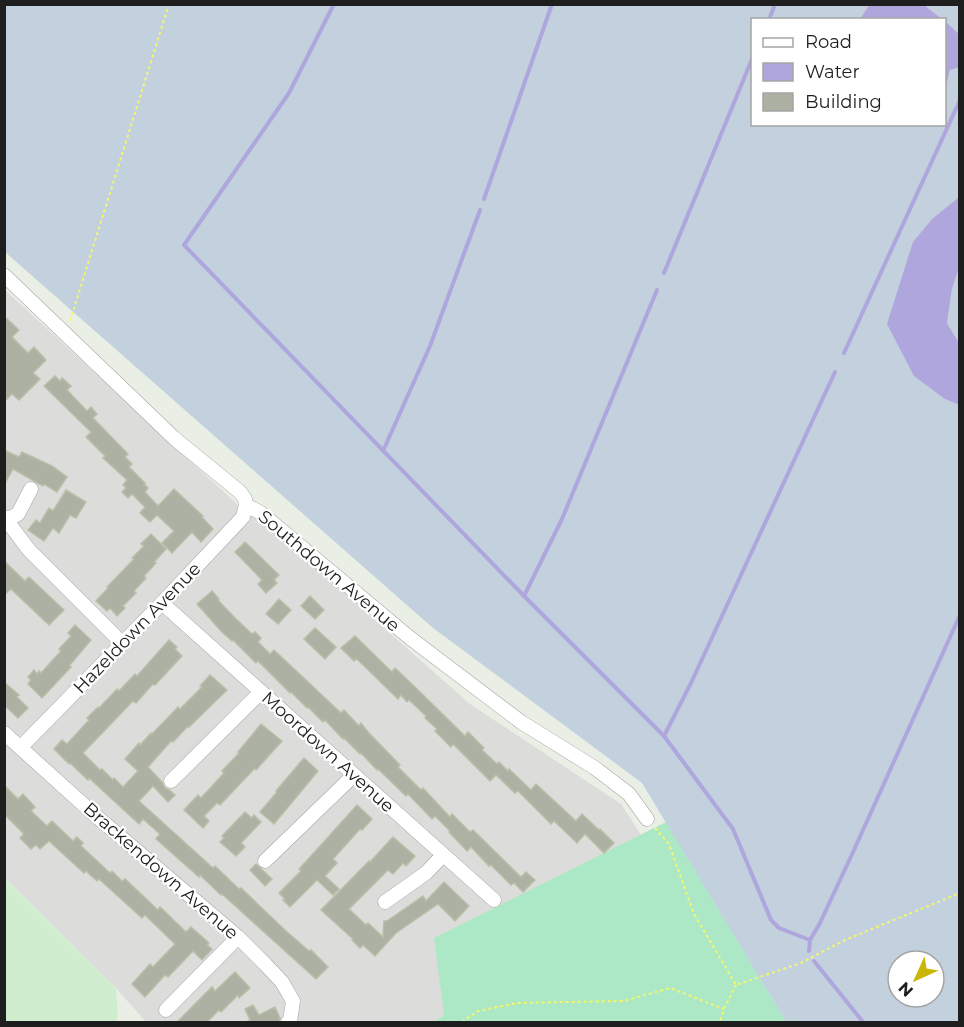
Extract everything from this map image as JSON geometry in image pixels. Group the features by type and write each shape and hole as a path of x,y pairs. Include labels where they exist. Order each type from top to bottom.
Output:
{"street":[{"name":"Southdown Avenue","path":"4,275 174,438 240,492 246,505 261,513 410,638 469,683 521,722 595,768 629,794 647,819"},
{"path":"31,489 18,513 5,518 29,550 122,643"},
{"name":"Hazeldown Avenue","path":"21,747 243,517 246,505"},
{"name":"Moordown Avenue","path":"162,603 494,900"},
{"path":"171,781 261,692"},
{"name":"Brackendown Avenue","path":"4,733 96,816 238,938 282,982 293,1001 288,1023"},
{"path":"265,861 354,776"},
{"path":"385,902 426,873 443,855"},
{"path":"166,1010 238,938"}],"path":[{"path":"62,330 70,320 169,4"},
{"path":"647,819 669,844 693,914 736,986"},
{"path":"718,1022 736,986 807,960 845,940 960,893"},
{"path":"462,1023 478,1011 517,1003 624,1001 670,988 724,1009"}],"shaded area":[{"path":"5,5 869,5 861,18 751,18 751,126 946,126 946,87 950,70 959,67 959,197 933,218 945,399 959,405 959,1022 786,1022 642,783 433,628 5,252"},
{"path":"924,5 959,5 959,34 946,22 946,18 941,18"},
{"path":"959,268 959,343 947,323 952,289"},
{"path":"4,289 239,506 266,524 470,704 621,804 641,835 434,1022 146,1022 116,988 5,878"}],"green space":[{"path":"666,822 786,1022 434,1022 444,1015 434,938"},
{"path":"4,878 116,988 118,1016 116,1022 5,1022"}],"water":[{"path":"869,5 924,5 941,18 861,18"},
{"path":"946,22 959,34 960,67 950,70 946,87"},
{"path":"959,197 959,268 952,289 947,323 959,343 959,405 945,399 914,376 887,324 913,242 933,218"}],"building":[{"path":"4,316 19,330 12,337 28,353 34,347 46,360 33,373 40,379 19,400 12,394 4,402"},
{"path":"55,376 60,381 62,378 71,386 67,390 87,411 91,407 97,414 93,418 128,454 125,457 132,464 129,467 145,483 148,488 145,492 158,506 174,489 203,516 213,529 201,542 192,532 172,553 162,543 174,531 157,515 150,522 140,513 145,507 132,494 128,498 122,492 126,488 123,485 127,480 103,458 105,456 86,437 91,432 44,386"},
{"path":"4,450 19,457 22,452 52,466 67,477 57,492 13,469 4,485"},
{"path":"66,490 86,502 76,518 70,515 59,533 53,528 44,541 28,530 36,520 40,523 49,508 53,511"},
{"path":"151,534 166,549 154,562 156,563 144,576 146,578 134,591 136,593 117,616 110,608 107,611 96,601 134,559 132,558 144,546 141,544"},
{"path":"245,542 279,575 274,580 277,583 266,593 258,584 262,580 235,552"},
{"path":"4,561 25,581 29,577 64,610 49,625 11,589 4,595"},
{"path":"212,591 235,618 252,634 255,632 261,638 258,642 270,654 274,650 341,713 344,710 359,726 361,723 400,765 398,767 421,790 423,788 450,817 452,814 470,832 473,830 521,877 526,872 535,880 523,892 514,883 511,885 491,865 489,866 471,847 467,851 435,816 432,819 408,794 406,796 325,720 323,722 307,708 258,661 256,663 221,631 197,604"},
{"path":"310,596 324,610 315,619 301,606"},
{"path":"279,599 291,610 278,624 266,614"},
{"path":"75,625 91,640 69,666 71,667 42,698 28,684 31,680 28,677 34,670 37,674 39,671 41,673 61,651 59,649 71,636 68,633"},
{"path":"315,628 336,647 325,659 304,639"},
{"path":"355,636 392,672 395,668 465,736 468,732 497,764 499,762 508,771 509,769 531,790 536,784 576,821 582,814 614,843 604,853 585,834 577,843 554,821 551,824 518,791 515,793 496,775 490,781 453,744 451,747 435,731 437,729 409,700 407,702 401,695 398,699 359,661 356,659 354,661 341,648"},
{"path":"169,640 182,656 136,703 133,701 83,753 100,770 102,769 123,787 138,771 125,759 178,707 180,709 202,687 200,686 210,675 227,690 173,742 171,741 148,767 165,788 175,795 168,802 153,786 139,801 213,868 215,866 239,889 241,888 328,967 316,979 222,894 156,839 160,834 143,819 139,824 54,749 62,740 67,744 89,720 87,718 117,689 119,691 135,674 137,676"},
{"path":"4,682 19,695 17,697 28,708 18,718 4,705"},
{"path":"261,724 282,741 220,805 217,803 204,816 209,821 203,828 184,810 198,795 201,798 224,773 222,771"},
{"path":"304,758 318,771 274,824 260,812"},
{"path":"4,785 18,799 23,794 35,807 31,811 47,826 52,821 73,841 77,837 83,843 81,846 110,873 112,871 122,881 125,879 158,910 160,907 186,932 191,927 209,943 207,945 212,949 202,960 193,951 168,977 165,975 145,997 132,984 150,964 153,967 175,944 145,915 142,918 99,879 97,881 86,871 84,873 49,841 40,849 36,845 31,849 20,838 24,834 4,814"},
{"path":"357,805 372,819 333,859 337,863 325,876 339,889 333,895 317,880 290,907 279,893 301,871 299,869"},
{"path":"245,812 252,818 254,815 261,822 241,843 245,847 236,856 220,842 224,838 222,836"},
{"path":"393,837 415,856 406,866 403,863 393,874 388,870 349,909 366,925 368,923 383,937 384,921 423,896 426,901 444,882 469,906 455,921 438,904 396,933 375,956 363,945 360,948 321,910"},
{"path":"256,864 272,879 265,886 250,870"},
{"path":"235,972 250,988 239,998 238,995 206,1023 176,1023 212,987 215,991"},
{"path":"253,1005 259,1015 275,1007 280,1018 279,1023 245,1023 250,1020 245,1009"}],"waterway":[{"path":"334,4 289,93 184,245 524,596 664,736 733,829 771,920 779,928 810,940"},
{"path":"484,199 552,4"},
{"path":"770,18 775,4"},
{"path":"664,273 751,61"},
{"path":"844,353 960,100"},
{"path":"383,451 430,346 480,210"},
{"path":"524,596 562,519 657,290"},
{"path":"664,736 691,683 835,372"},
{"path":"809,951 810,940 854,850 960,615"},
{"path":"814,961 863,1022"}]}
